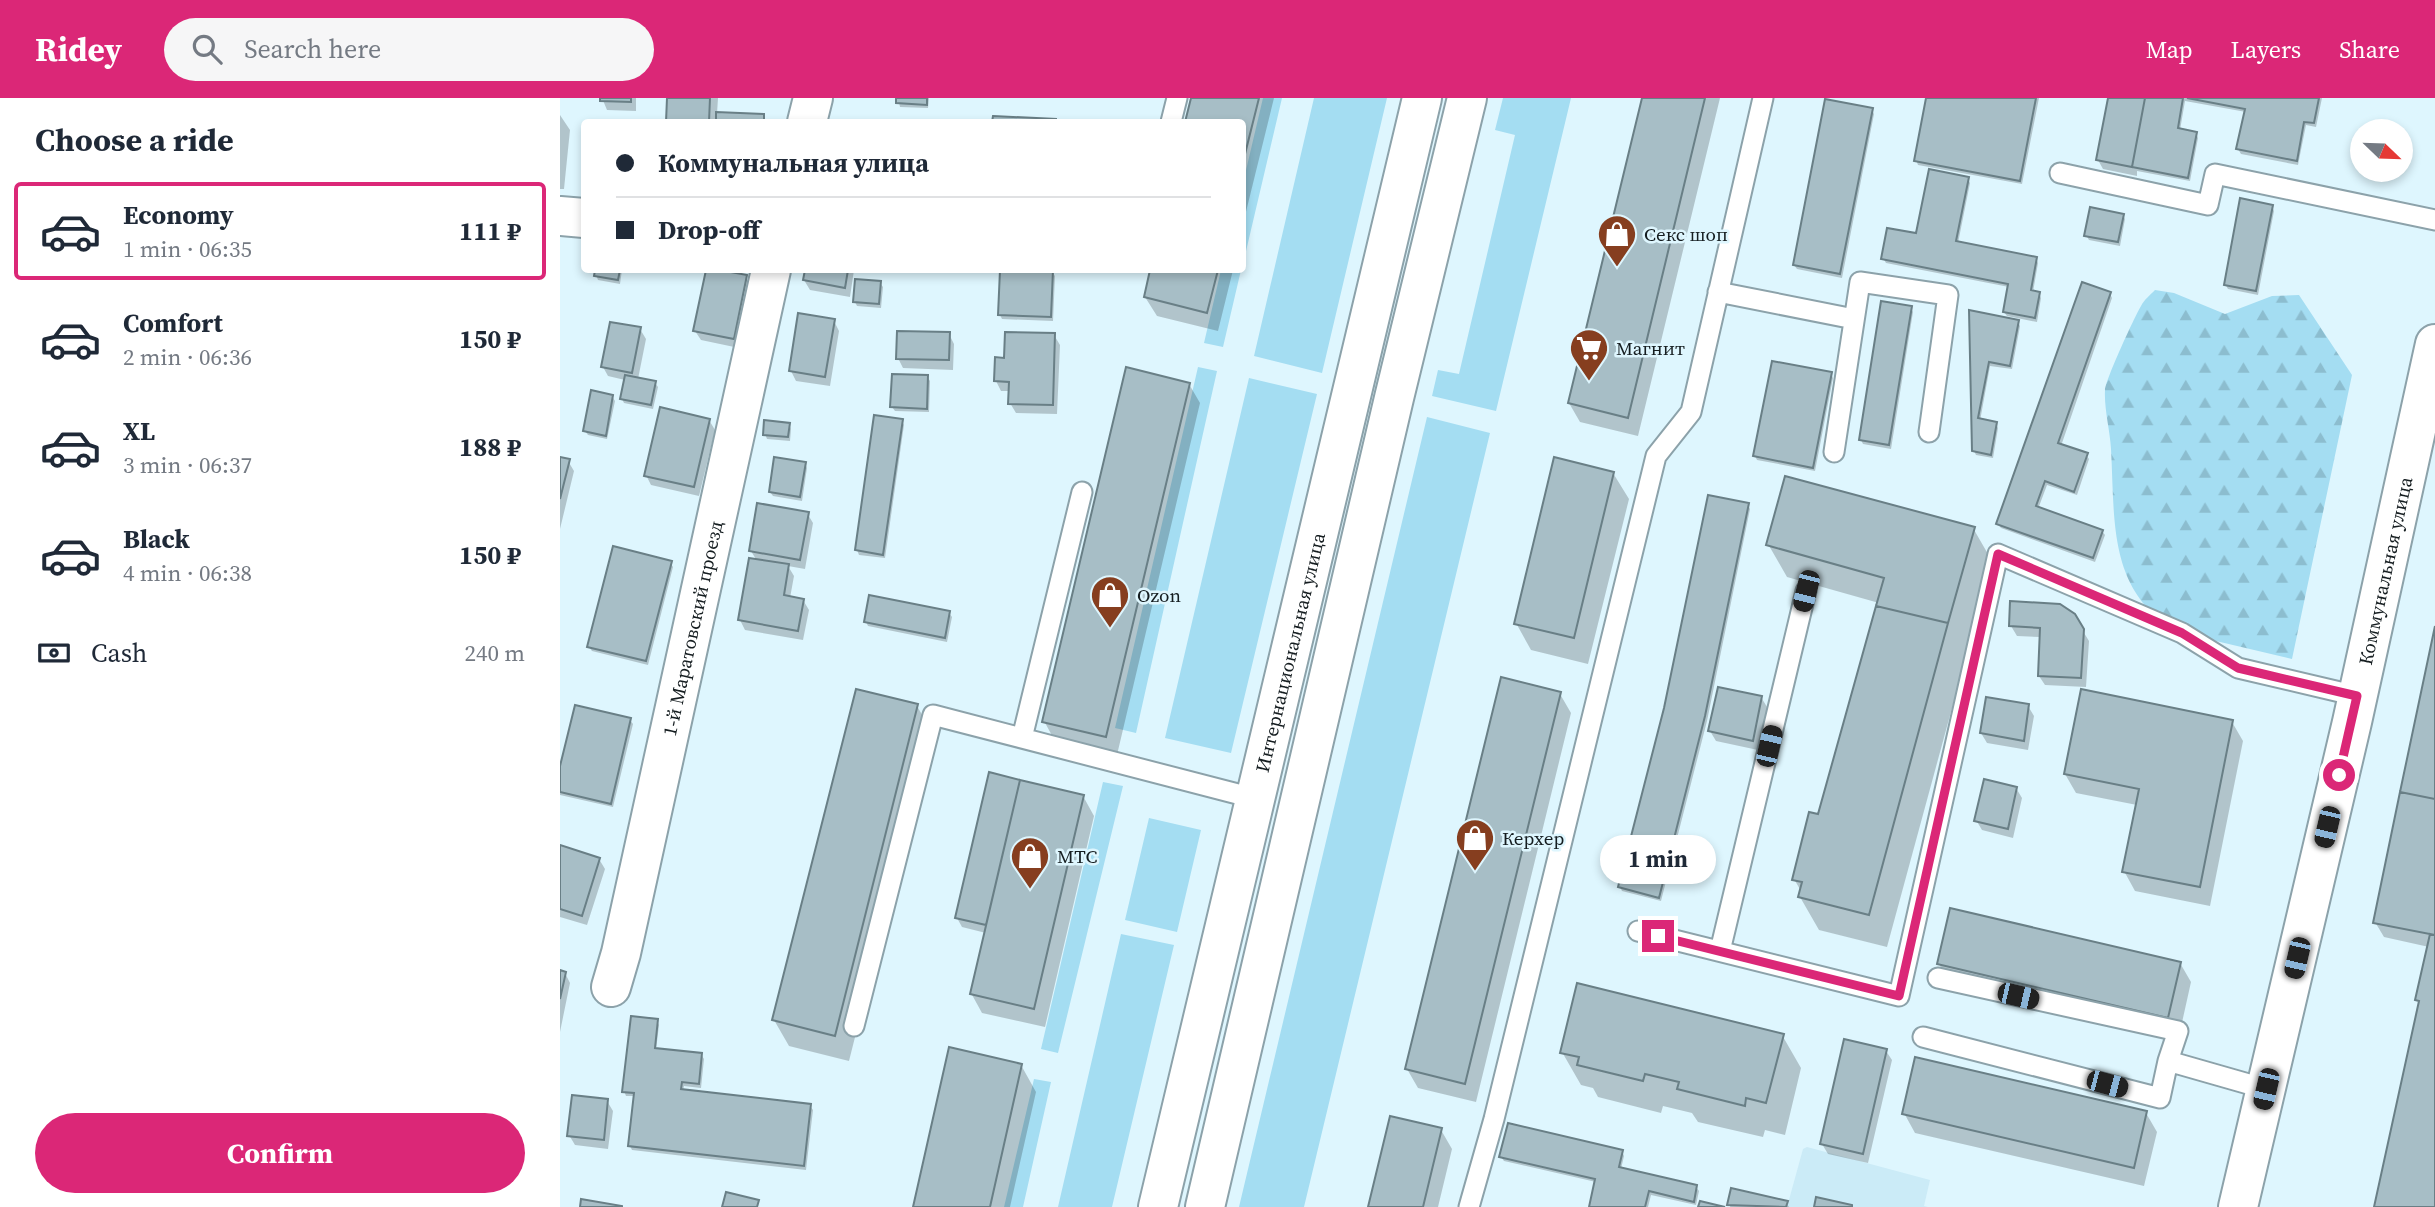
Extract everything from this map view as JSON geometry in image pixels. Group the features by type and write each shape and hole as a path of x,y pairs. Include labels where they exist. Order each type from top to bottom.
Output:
{"main road":[{"path":"808,119 813,98"},
{"name":"Интернациональная улица","path":"1158,1207 1422,98"},
{"path":"1205,1207 1467,98"},
{"path":"560,216 581,218"},
{"name":"1-й Маратовский проезд","path":"611,987 621,953 770,273"},
{"name":"Коммунальная улица","path":"2238,1207 2357,696 2435,344"}],"lane":[{"path":"1172,119 1177,98"},
{"path":"1469,1207 1494,1119 1656,456 1692,412 1763,98"},
{"path":"2060,173 2208,205 2215,174 2435,220"},
{"path":"1834,452 1860,282 1948,295 1929,432"},
{"path":"1718,292 1854,319"},
{"path":"1022,738 1083,492"},
{"path":"1637,931 1899,996 1998,554 2182,633 2238,668 2357,696"},
{"path":"1720,951 1806,591"},
{"path":"854,1026 933,715 1257,799"},
{"path":"1923,1037 2160,1098 2178,1031 1938,978"},
{"path":"2168,1061 2266,1089"}],"shaded area":[{"path":"1807,1147 1930,1180 1924,1206 1928,1207 1787,1207 1803,1149"}],"green space":[{"path":"1263,98 1282,98 1246,251 1246,170"},
{"path":"1314,98 1387,98 1322,373 1254,356"},
{"path":"1503,98 1571,98 1496,411 1432,396 1438,370 1459,374 1515,135 1495,130"},
{"path":"1220,273 1240,273 1223,347 1204,343"},
{"path":"2155,290 2174,293 2225,314 2272,296 2299,295 2352,375 2292,659 2182,633 2158,617 2140,599 2128,577 2115,529 2105,390 2137,313"},
{"path":"1198,367 1217,371 1136,733 1115,728"},
{"path":"1249,378 1317,394 1231,753 1165,738"},
{"path":"1427,417 1490,433 1304,1207 1239,1207"},
{"path":"1103,782 1123,786 1058,1053 1041,1049"},
{"path":"1149,818 1201,830 1177,932 1125,920"},
{"path":"1121,934 1174,945 1112,1207 1058,1207"},
{"path":"1034,1079 1051,1082 1023,1207 1004,1207"}],"building":[{"path":"600,98 631,98 631,102 600,101"},
{"path":"667,98 710,98 709,119 666,119"},
{"path":"896,98 927,98 927,105 896,103"},
{"path":"1191,98 1259,98 1246,150 1246,119 1186,119"},
{"path":"1642,98 1705,98 1628,418 1568,403"},
{"path":"1926,98 2036,98 2020,181 1914,161"},
{"path":"2108,98 2145,98 2132,167 2096,160"},
{"path":"2145,98 2183,98 2178,128 2197,132 2188,178 2132,167"},
{"path":"2187,98 2319,98 2314,123 2304,122 2297,161 2236,149 2245,109"},
{"path":"1825,99 1873,108 1840,274 1793,265"},
{"path":"716,112 764,114 764,119 716,119"},
{"path":"993,116 1056,119 992,119"},
{"path":"1929,169 1969,177 1956,241 2037,257 2031,290 2040,292 2035,318 2003,312 2008,284 1881,259 1887,228 1916,233"},
{"path":"2240,198 2273,205 2256,291 2224,285"},
{"path":"2090,207 2124,214 2118,242 2084,236"},
{"path":"594,273 619,273 618,280 594,276"},
{"path":"705,273 747,275 734,339 693,331"},
{"path":"804,273 848,273 845,288 803,280"},
{"path":"1000,273 1053,273 1051,317 998,315"},
{"path":"1149,273 1217,273 1207,313 1144,297"},
{"path":"855,279 881,281 879,304 853,302"},
{"path":"2082,282 2111,292 2058,443 2088,453 2074,492 2045,481 2036,506 2103,530 2093,558 1996,524"},
{"path":"1881,301 1912,306 1889,445 1859,440"},
{"path":"1969,310 2019,320 2010,366 1989,362 1978,418 1997,422 1991,455 1972,451"},
{"path":"798,313 835,319 825,377 789,371"},
{"path":"610,322 641,327 632,373 601,367"},
{"path":"897,331 950,332 949,360 896,359"},
{"path":"1005,332 1055,333 1053,405 1008,404 1009,382 994,381 995,357 1004,358"},
{"path":"1772,361 1832,372 1813,468 1753,456"},
{"path":"1126,367 1190,383 1106,737 1042,722"},
{"path":"892,374 928,375 927,409 890,407"},
{"path":"625,375 656,381 651,405 620,399"},
{"path":"591,390 613,395 606,436 583,431"},
{"path":"660,407 710,419 694,487 644,476"},
{"path":"874,415 903,419 883,555 855,550"},
{"path":"764,420 790,423 788,437 763,435"},
{"path":"560,457 570,459 560,499"},
{"path":"774,457 806,462 800,497 769,492"},
{"path":"1554,457 1614,472 1574,638 1514,624"},
{"path":"1785,476 1975,527 1948,623 1876,606 1884,578 1766,545"},
{"path":"1708,495 1749,503 1705,716 1659,898 1618,887 1664,708"},
{"path":"757,503 809,512 800,560 749,551"},
{"path":"613,546 672,561 646,661 587,647"},
{"path":"749,558 789,564 784,595 804,599 798,631 738,620"},
{"path":"869,595 950,611 945,638 864,622"},
{"path":"2010,601 2060,604 2075,614 2084,629 2081,678 2038,676 2040,628 2009,626"},
{"path":"1876,606 1948,623 1869,915 1798,897 1802,882 1792,880 1809,812 1818,814"},
{"path":"2435,626 2435,799 2400,792"},
{"path":"1501,677 1561,692 1465,1084 1405,1069"},
{"path":"1718,687 1762,696 1753,741 1708,731"},
{"path":"856,689 918,704 835,1036 772,1020"},
{"path":"2081,689 2233,720 2200,887 2122,872 2139,789 2064,774"},
{"path":"1986,697 2029,704 2024,741 1980,733"},
{"path":"575,705 631,718 611,804 560,792 560,766"},
{"path":"989,772 1020,780 986,925 955,918"},
{"path":"1984,779 2017,787 2008,829 1974,821"},
{"path":"1020,780 1084,795 1034,1009 970,994"},
{"path":"2400,792 2435,799 2435,935 2373,923"},
{"path":"560,845 600,858 582,916 560,909"},
{"path":"1950,908 2181,962 2168,1018 1937,964"},
{"path":"2430,934 2435,935 2435,1207 2374,1207 2419,1001 2415,1000"},
{"path":"560,970 566,972 560,999"},
{"path":"1577,983 1784,1034 1766,1103 1746,1098 1745,1106 1677,1089 1679,1082 1645,1074 1643,1081 1577,1065 1579,1057 1560,1053"},
{"path":"631,1016 658,1019 655,1048 702,1053 699,1084 682,1082 681,1089 811,1104 804,1166 628,1146 634,1093 622,1092"},
{"path":"1844,1039 1887,1049 1863,1154 1820,1144"},
{"path":"949,1047 1022,1064 990,1207 913,1207"},
{"path":"1915,1057 2147,1111 2134,1168 1902,1114"},
{"path":"572,1095 608,1099 604,1140 567,1136"},
{"path":"1390,1116 1442,1128 1423,1207 1368,1207"},
{"path":"1508,1123 1623,1150 1619,1167 1697,1185 1694,1202 1649,1191 1645,1207 1589,1207 1595,1179 1499,1157"},
{"path":"1731,1188 1788,1201 1786,1207 1727,1205"},
{"path":"726,1192 759,1200 757,1207 722,1207"},
{"path":"1816,1197 1852,1205 1852,1207 1814,1207"},
{"path":"581,1199 622,1206 622,1207 580,1207"},
{"path":"1700,1201 1725,1207 1698,1207"}],"place":[{"name":"Секс шоп","path":"1617,268"},
{"name":"Магнит","path":"1589,382"},
{"name":"Ozon","path":"1110,629"},
{"name":"Керхер","path":"1475,872"},
{"name":"МТС","path":"1030,890"}],"route":[{"path":"1658,936 1899,996 1998,554 2182,633 2238,668 2357,696 2339,775"}]}
